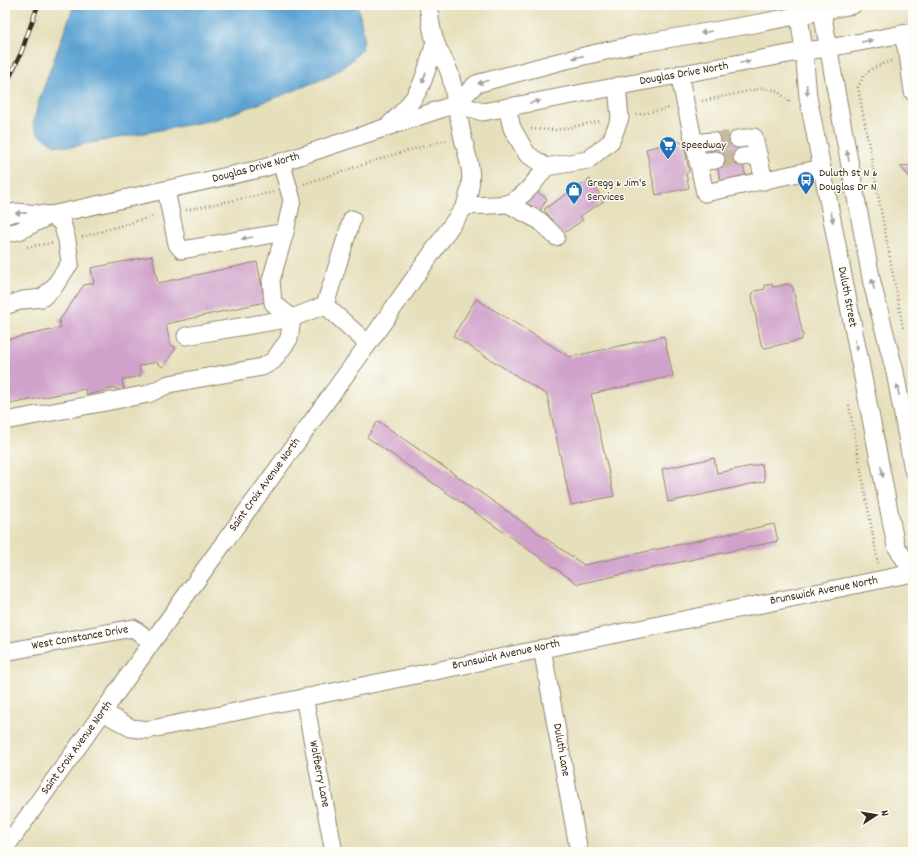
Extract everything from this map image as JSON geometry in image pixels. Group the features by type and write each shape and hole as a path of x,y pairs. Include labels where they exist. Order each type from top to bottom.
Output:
{"street":[{"path":"385,128 404,111 418,93 425,77 435,41 428,5"},
{"name":"Douglas Drive North","path":"5,214 16,212 51,214 238,174 281,162 456,104 476,84 518,72 632,45 799,16 853,5"},
{"path":"822,11 872,283 895,372 913,470"},
{"name":"Duluth Street","path":"799,16 808,97 896,546 913,573"},
{"path":"908,33 908,54 913,92"},
{"name":"Douglas Drive North","path":"456,104 483,112 679,74 908,33"},
{"name":"Saint Croix Avenue North","path":"6,846 368,344 465,206 472,179 470,163 462,136 450,75 446,62 435,41"},
{"path":"679,74 705,193 822,168"},
{"path":"507,107 512,128 527,154 546,166 588,160 611,141 620,118 617,86"},
{"path":"738,139 754,137 750,156 764,181"},
{"path":"694,143 712,141"},
{"path":"698,162 716,160"},
{"path":"281,162 292,200 285,232 271,280 273,303 292,318"},
{"path":"508,204 533,184 546,166"},
{"path":"166,190 177,244 182,250 285,232"},
{"path":"465,206 508,204 540,221 556,237"},
{"path":"5,306 23,300 42,298 54,287 70,263 67,240 62,223 51,214"},
{"name":"Douglas Drive North","path":"5,234 18,231 51,214"},
{"path":"325,305 352,219"},
{"path":"325,305 368,344"},
{"path":"186,336 292,318 325,305"},
{"path":"5,421 148,394 169,384 262,367 273,361 289,339 292,318"},
{"name":"Brunswick Avenue North","path":"103,712 131,728 147,730 913,573"},
{"name":"West Constance Drive","path":"5,652 134,628 152,642"},
{"name":"Duluth Lane","path":"542,648 579,852"},
{"name":"Wolfberry Lane","path":"304,697 334,852"}],"path":[{"path":"903,330 858,88 864,75 875,67 908,54"},
{"path":"512,128 556,130 686,105 762,88 776,90 790,102"},
{"path":"20,249 82,237 170,212 193,209 288,189 389,156 462,136"}],"water":[{"path":"74,5 358,5 364,37 362,50 350,62 330,76 278,97 214,120 70,147 55,145 38,134 33,124 39,100"}],"building":[{"name":"Speedway","path":"724,136 737,137 747,182 721,183 711,138"},
{"name":"Speedway","path":"679,141 684,145 689,171 686,174 689,188 656,195 646,149"},
{"path":"913,165 913,181 900,166"},
{"name":"Gregg & Jim's Services","path":"590,179 604,201 580,216 583,220 561,235 544,209"},
{"path":"533,189 547,199 538,214 523,203"},
{"path":"152,256 158,283 257,262 265,302 166,324 170,344 176,348 163,367 156,362 139,366 141,376 122,380 125,393 115,388 87,395 85,389 5,405 5,340 61,328 59,321 84,285 94,283 91,268"},
{"path":"772,284 773,287 789,284 793,288 803,336 801,340 765,348 761,344 752,296 754,291 765,289 765,285"},
{"path":"476,299 570,357 664,336 673,376 591,394 614,496 571,505 547,395 453,336"},
{"path":"378,421 584,565 774,524 778,541 578,584 367,437"},
{"path":"714,458 717,473 762,464 765,481 668,502 662,469"}],"tunnel":[{"path":"712,141 738,139"},
{"path":"716,160 742,157"}],"railway":[{"path":"5,87 21,53 38,5"}],"place":[{"name":"Speedway","path":"668,160"},
{"name":"Duluth St N & Douglas Dr N","path":"806,195"},
{"name":"Gregg & Jim's Services","path":"574,205"}]}
